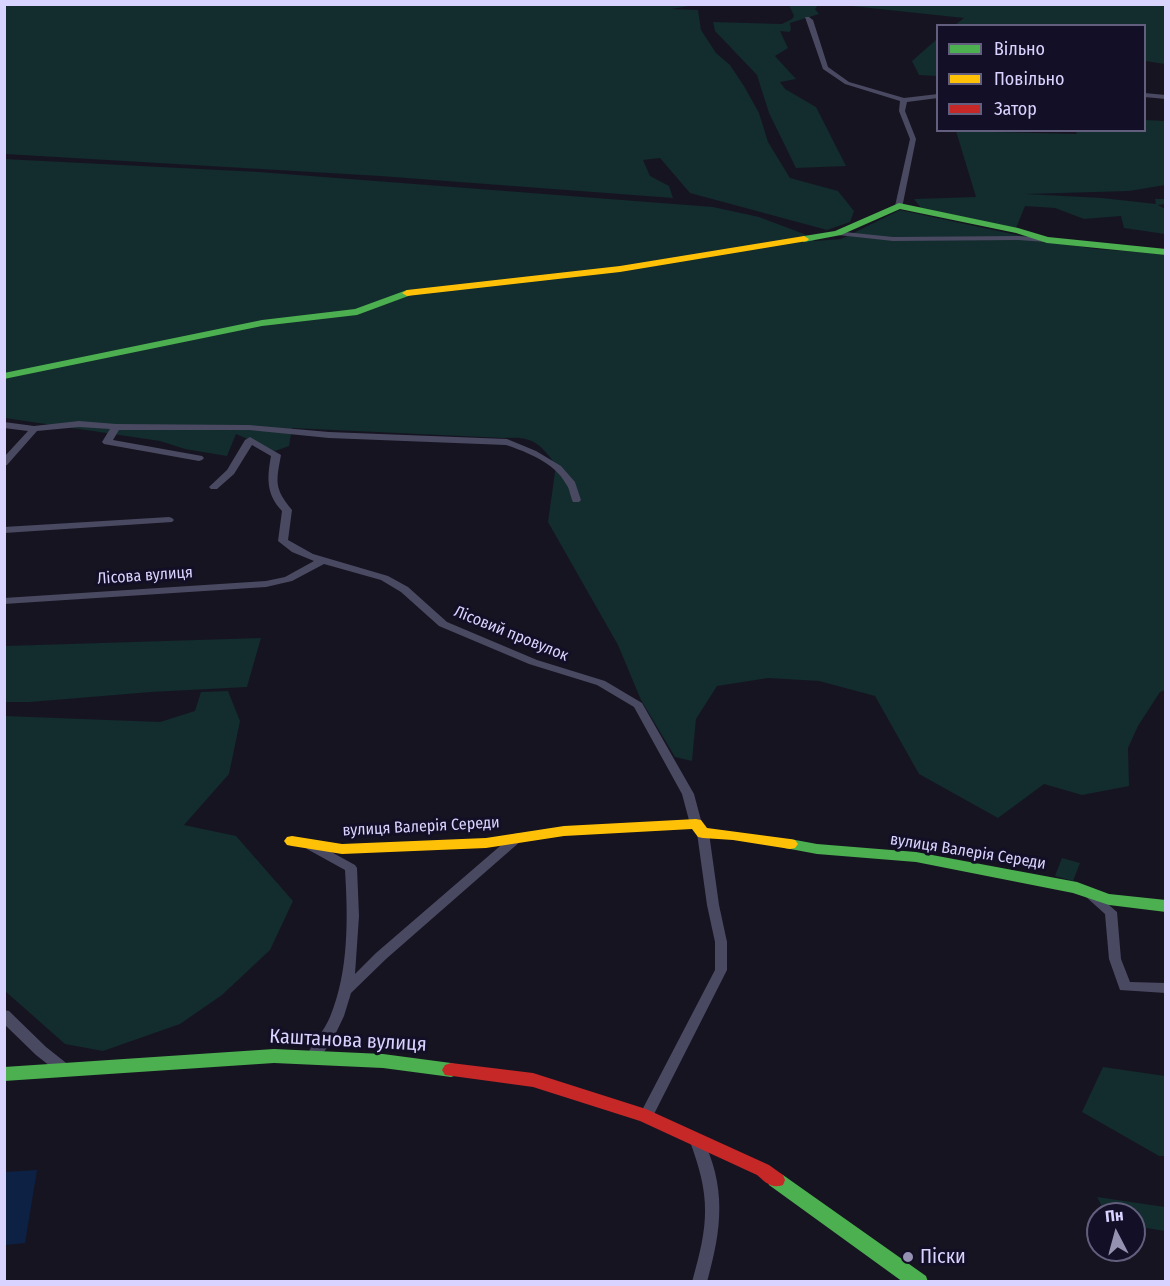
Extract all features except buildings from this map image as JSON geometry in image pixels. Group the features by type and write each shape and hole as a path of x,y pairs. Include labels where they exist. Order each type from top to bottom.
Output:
{"street":[{"path":"807,18 810,20 825,68 847,83 904,100 936,96"},
{"path":"1146,95 1166,97"},
{"path":"898,206 913,139 902,111 904,100"},
{"path":"4,376 262,323 357,312 408,293 462,284 559,276 688,259 838,232 898,206 1018,231 1047,240"},
{"path":"838,232 893,239 1047,240 1166,252"},
{"path":"4,425 34,429 79,424 116,427 243,428 302,430 329,435 507,442 526,448 554,466 571,483 576,500"},
{"path":"116,427 107,442 199,458"},
{"path":"214,487 231,472 250,440 243,428"},
{"path":"4,463 34,429"},
{"name":"Лісовий провулок","path":"250,440 276,455 272,486 276,500 287,510 283,541 293,550 323,561 366,570 398,585 422,604 431,616 443,624 533,662 601,683 639,705 688,794 700,828"},
{"path":"4,530 169,520"},
{"name":"Лісова вулиця","path":"4,601 266,584 288,579 323,561"},
{"path":"646,1116 721,970 721,942 700,828"},
{"name":"вулиця Валерія Середи","path":"292,841 311,846 342,849 486,843 564,831 700,828 817,849 916,857 1077,888 1091,896 1137,904 1166,906"},
{"path":"346,990 381,956 518,837"},
{"path":"311,846 351,868 354,898 346,990 324,1044 313,1056"},
{"path":"1091,896 1111,912 1115,959 1125,987 1166,988"},
{"path":"4,1015 41,1051 65,1070"},
{"name":"Каштанова вулиця","path":"4,1074 274,1056 313,1056 384,1061 533,1080 646,1116 763,1170 919,1281"},
{"path":"696,1139 708,1168 715,1204 711,1241 699,1281"}],"green space":[{"path":"4,5 694,5 672,9 698,10 701,30 716,53 730,65 744,86 759,113 768,142 790,178 838,191 854,211 850,222 827,230 690,193 660,158 643,160 650,176 669,186 673,198 380,176 5,154"},
{"path":"789,5 818,5 815,9 819,14 790,23 789,32 780,31 788,48 775,56 796,79 780,82 785,89 816,107 846,166 796,168 769,113 757,75 715,31 713,22 782,24 794,16"},
{"path":"842,5 1165,5 1165,64 1146,61 1146,24 956,24 964,18"},
{"path":"936,40 936,76 919,75 912,61"},
{"path":"1146,120 1165,121 1165,185 1129,191 1026,194 1102,198 1156,204 1155,199 1165,199 1165,204 1158,205 1165,209 1165,234 1124,228 1121,216 1084,219 1055,208 1025,206 1016,228 921,208 914,199 976,197 956,132 1077,134 1076,132 1146,132"},
{"path":"4,159 259,172 713,207 759,217 804,234 815,241 841,239 900,210 1045,241 1096,249 1165,254 1165,690 1160,692 1138,726 1128,748 1129,786 1082,795 1044,784 998,818 919,774 875,696 819,681 768,678 717,686 696,719 692,761 675,757 641,700 618,645 548,522 556,465 545,451 528,440 292,428 289,446 275,451 236,434 227,456 185,449 160,441 5,418"},
{"path":"261,638 247,687 5,702 5,646"},
{"path":"228,691 240,721 229,774 184,825 236,836 293,901 270,950 222,995 180,1024 103,1051 65,1044 5,991 5,716 160,722 195,711 201,692"},
{"path":"1062,858 1080,863 1073,881 1055,876"},
{"path":"1103,1067 1165,1076 1165,1156 1159,1156 1082,1112"},
{"path":"1097,1197 1131,1202 1100,1202"},
{"path":"1146,1204 1165,1207 1165,1231 1146,1228"}],"water":[{"path":"37,1170 25,1243 5,1245 5,1172"}],"traffic: fast":[{"path":"804,239 838,233 899,206 1018,231 1047,240 1166,252"},
{"path":"4,376 262,323 357,312 407,293"},
{"path":"790,844 817,849 916,857 1077,888 1109,900 1166,906"},
{"path":"4,1074 274,1056 383,1061 451,1070"},
{"path":"776,1180 919,1282"}],"traffic: slow":[{"path":"407,293 620,269 804,239"},
{"path":"292,841 342,849 486,843 564,831 696,824 703,833 790,844"}],"traffic: jam":[{"path":"451,1070 533,1080 646,1116 763,1170 776,1180"}],"place":[{"name":"Піски","path":"908,1257"}]}
